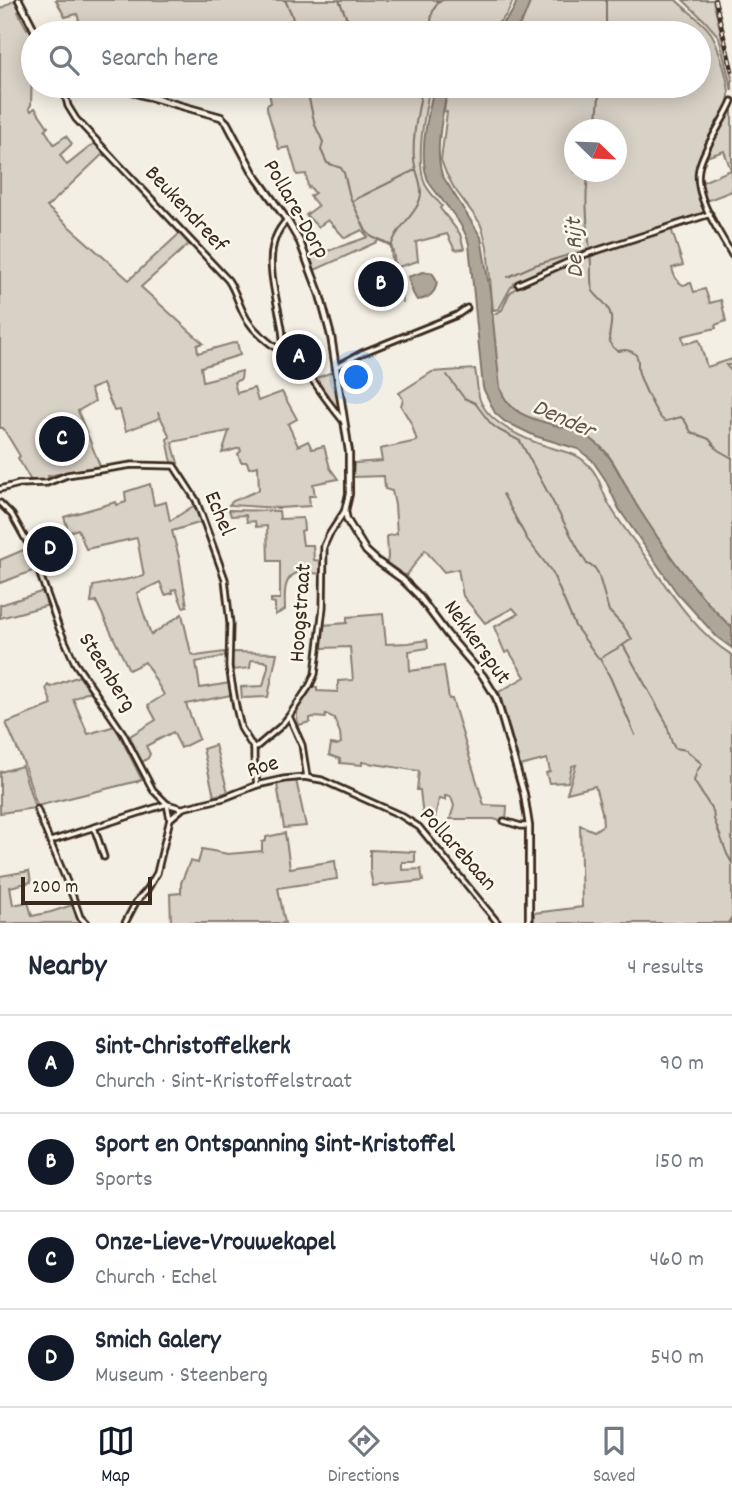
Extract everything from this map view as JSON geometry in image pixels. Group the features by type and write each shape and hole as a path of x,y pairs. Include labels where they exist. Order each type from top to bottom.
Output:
{"street":[{"path":"19,0 29,21"},
{"name":"Beukendreef","path":"66,98 76,119 228,280 236,291 249,323 286,356 291,369 310,378 345,424"},
{"name":"Pollare-Dorp","path":"153,98 220,117 227,124 254,174 300,242 328,322 336,367 349,452 349,494 345,511"},
{"path":"732,101 700,164 698,175 698,186 710,215 732,255"},
{"path":"518,284 593,251 710,215"},
{"path":"286,356 271,272 275,239 287,220"},
{"path":"336,367 362,353 457,315 467,308"},
{"name":"Echel","path":"0,489 19,484 47,483 67,475 132,465 174,466 196,500 225,579 230,624 229,667 241,728 254,749"},
{"name":"Steenberg","path":"0,503 12,515 31,549 59,628 75,663 123,733 153,790 167,804"},
{"name":"Hoogstraat","path":"254,749 281,726 315,674 323,607 324,546 345,511"},
{"name":"Nekkersput","path":"345,511 347,520 366,551 418,594 447,634 483,676 496,697 524,794 529,826 529,923"},
{"name":"Roe","path":"170,819 183,808 224,798 257,785 307,777 302,745 289,716"},
{"path":"254,749 257,785"},
{"name":"Pollarebaan","path":"307,777 344,789 400,815 419,827 499,923"},
{"path":"125,923 157,873 170,819 167,804"},
{"path":"51,841 167,804 183,808"},
{"path":"37,809 80,917 86,923"},
{"path":"504,821 529,826"},
{"path":"94,827 104,856"}],"shaded area":[{"path":"15,0 20,10 18,12 23,21 21,98 31,98 29,108 31,111 35,108 48,127 45,130 54,144 66,136 72,144 60,155 67,165 96,142 104,153 47,207 129,280 180,233 189,244 141,287 203,343 197,345 198,353 237,342 240,355 201,367 203,381 242,371 241,379 234,382 237,393 254,388 258,401 282,392 297,419 288,424 298,446 308,441 312,449 324,446 330,468 338,479 313,484 315,496 309,496 310,506 279,508 229,505 259,490 258,466 249,468 247,462 241,462 238,454 240,448 222,453 229,431 172,442 178,463 172,463 167,439 170,437 158,412 160,418 126,431 120,410 114,411 103,384 90,389 95,401 78,411 99,469 83,469 48,476 49,481 31,481 18,458 20,456 3,428 0,428 0,9"},
{"path":"56,0 513,0 507,14 500,21 78,21 77,14 65,17"},
{"path":"517,0 531,0 522,21 505,21"},
{"path":"531,0 676,0 700,21 521,21"},
{"path":"683,0 713,0 732,78 732,91 719,37 711,28 711,21 705,21"},
{"path":"711,33 723,63 729,89 725,111 696,167 695,180 703,205 702,215 589,251 520,281 511,287 499,309 493,310 483,231 454,188 441,160 447,112 444,111 446,98 711,98"},
{"path":"270,98 428,98 422,135 422,174 425,184 442,206 440,208 460,234 464,249 455,250 447,234 416,242 418,261 395,268 391,247 379,239 315,270 310,257 368,237 362,230 345,238 328,220 318,227 306,215 318,206 310,196 315,193 308,188 306,174 297,175 289,147 279,149 267,109 267,105 271,103"},
{"path":"432,98 446,98 440,130 442,175 481,237 500,388 507,401 517,411 542,422 570,429 595,442 602,449 671,556 693,586 732,628 732,648 717,637 677,593 619,509 605,479 592,460 578,449 535,436 504,421 495,413 483,388 469,244 452,212 430,184 424,162 425,136"},
{"path":"732,105 732,191 706,201 700,183 731,170 724,151 706,157"},
{"path":"671,228 683,265 672,268 676,278 683,285 691,283 694,292 705,289 710,303 721,300 726,321 715,325 716,328 682,336 684,344 699,340 707,367 732,359 732,365 726,365 732,371 732,628 692,585 669,554 604,450 580,435 538,421 514,409 505,399 497,371 492,315 502,310 514,289 565,265"},
{"path":"385,266 397,292 377,302 365,275"},
{"path":"423,272 432,273 436,287 427,297 417,300 408,277"},
{"path":"294,336 309,342 320,366 305,375 291,365 287,356 289,338"},
{"path":"475,369 480,400 500,424 540,444 577,456 591,468 614,513 675,598 707,636 732,655 732,923 534,923 534,913 582,907 580,825 594,831 603,825 595,786 567,793 576,765 572,766 568,782 549,783 546,773 550,771 547,759 520,766 499,692 525,677 509,651 505,653 494,627 518,614 513,608 485,623 463,596 458,569 444,572 425,550 406,576 387,563 387,536 397,534 392,491 385,489 384,476 353,477 354,463 382,461 380,449 417,441 401,406 403,399 399,393 432,372"},
{"path":"335,371 341,411 340,412 316,378"},
{"path":"150,484 154,505 166,502 170,521 195,505 202,522 172,531 187,606 183,607 176,589 165,595 160,582 137,593 151,635 182,614 191,653 196,656 224,652 226,656 196,662 200,688 230,683 231,695 186,704 199,739 181,748 173,732 146,746 150,754 141,763 130,736 156,720 148,705 164,695 145,662 129,670 96,601 91,603 93,586 144,576 137,538 86,549 78,529 69,532 64,517 116,502 117,505 126,502 125,492"},
{"path":"229,510 279,511 280,519 303,518 303,545 313,545 314,560 322,561 320,574 299,572 289,579 285,589 285,610 275,615 275,603 271,602 271,599 280,599 280,561 268,561 267,526 256,527 255,521 247,522 246,515 231,516"},
{"path":"28,548 38,569 0,583 0,560"},
{"path":"44,591 49,605 0,618 0,605"},
{"path":"383,614 386,644 427,640 428,648 409,651 410,671 444,666 449,699 452,699 484,805 507,806 506,822 493,819 450,819 454,806 451,797 445,796 445,800 439,799 435,818 423,817 420,790 417,790 419,771 362,762 362,765 340,763 340,759 329,755 331,744 341,743 334,718 326,714 325,718 310,718 310,722 299,725 298,709 312,686 317,687 317,691 338,692 338,681 353,680 350,647 321,648 323,625 347,623 347,617"},
{"path":"231,652 277,653 268,697 242,698 241,687 263,686 268,663 251,660 250,668 233,670"},
{"path":"79,676 90,691 73,699 88,734 115,726 142,780 37,806 24,764 6,723 52,705 46,688 48,685 50,687"},
{"path":"215,745 228,792 214,796 203,749"},
{"path":"22,766 35,808 0,813 0,772"},
{"path":"296,780 306,826 284,828 277,784"},
{"path":"285,833 290,868 335,861 337,879 278,888 285,923 171,923 170,894 181,893 181,883 190,861 198,863 202,849 228,854 262,851 262,842 266,841 266,837"},
{"path":"370,850 415,852 415,862 402,862 402,870 421,869 423,881 373,886"},
{"path":"29,871 31,882 10,887 13,905 28,902 32,916 75,904 80,921 84,923 0,923 0,876"}],"waterway":[{"path":"285,0 293,21"},
{"path":"339,0 348,21"},
{"path":"436,0 438,3 443,0"},
{"name":"De Rijt","path":"606,0 606,21"},
{"path":"431,21 438,3"},
{"path":"309,98 315,125 323,142 321,150 327,163 341,168 344,173 350,197 366,231 372,237 390,245"},
{"name":"De Rijt","path":"403,302 391,249 395,237 420,199 421,188 414,151 420,98"},
{"name":"De Rijt","path":"597,119 599,98"},
{"path":"354,200 415,170"},
{"name":"De Rijt","path":"587,182 591,285 610,313 610,343 618,351 628,350 636,355 643,384 662,419 667,421 681,417 691,432 709,439 718,450 732,458"},
{"path":"508,277 535,265 589,249"},
{"path":"447,375 464,398 475,403 491,424 520,441 581,554 587,564 594,567 598,573 609,611 632,639 623,645 666,722 672,743 675,748 686,750 702,764 694,781 713,811 732,863"},
{"path":"503,494 527,539 552,572 575,626 599,659 623,645"},
{"path":"600,659 635,735"},
{"path":"728,923 732,917"}],"railway":[{"path":"715,0 732,70"}],"place":[{"name":"Sport en Ontspanning Sint-Kristoffel","path":"381,284"},
{"name":"Sint-Christoffelkerk","path":"299,357"},
{"name":"Onze-Lieve-Vrouwekapel","path":"62,439"},
{"name":"Smich Galery","path":"50,549"}],"water label":[{"name":"Dender","path":"563,420"}]}
